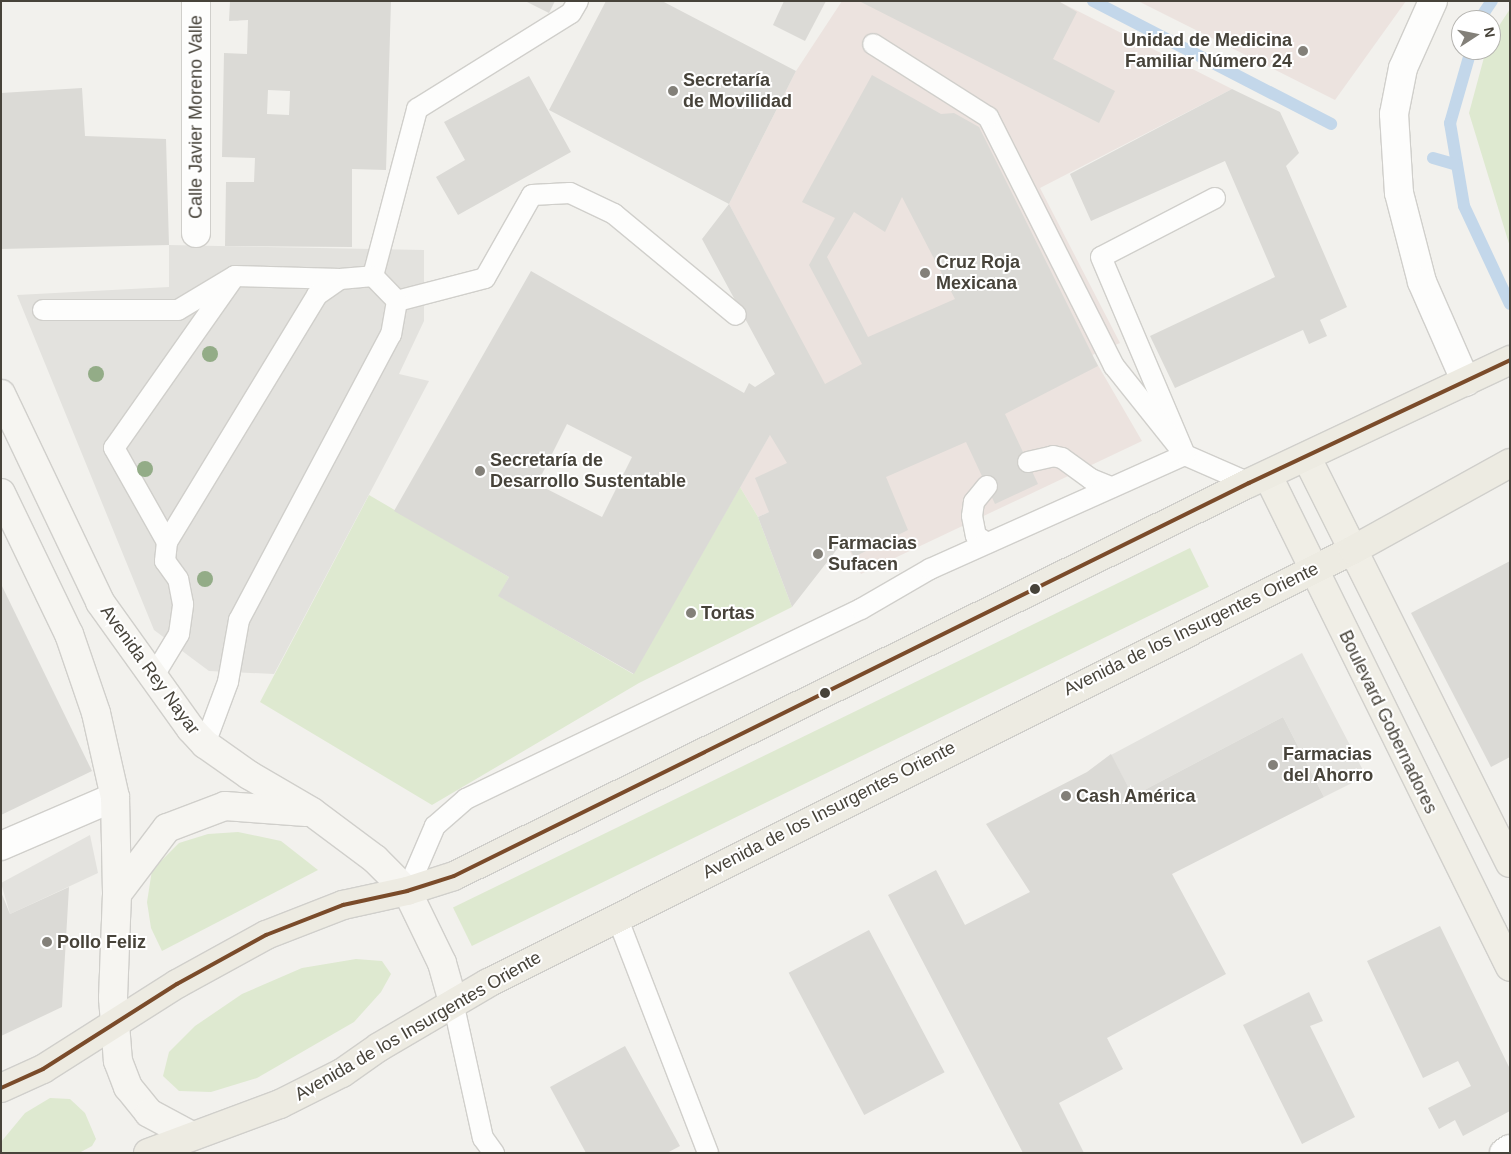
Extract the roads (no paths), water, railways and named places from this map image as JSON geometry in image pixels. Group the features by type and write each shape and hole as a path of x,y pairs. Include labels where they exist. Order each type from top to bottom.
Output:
{"highway":[{"path":"1,1100 43,1069 115,1022 266,934 343,905 406,891 454,876 555,828 1258,480 1502,364"},
{"name":"Avenida de los Insurgentes Oriente","path":"148,1153 192,1144 334,1077 453,1002 616,917 1353,550 1510,464"},
{"path":"1,1088 43,1069"}],"main road":[{"name":"Avenida Rey Nayar","path":"1,394 100,602 153,678 205,744 312,812 376,858 406,891 442,963 453,1002"},
{"path":"1307,458 1510,864"},
{"name":"Boulevard Gobernadores","path":"1258,480 1312,569 1510,966"},
{"path":"1,494 70,634 96,713 115,797 117,894 113,998 118,1061 128,1087 149,1113 192,1144"},
{"path":"117,894 167,828 225,806 312,812"}],"street":[{"name":"Calle Javier Moreno Valle","path":"196,1 196,233"},
{"path":"1433,1 1403,68 1394,114 1399,193 1422,282 1466,382"},
{"path":"1,846 115,797"},
{"path":"1504,1153 1510,1150"}],"lane":[{"path":"373,276 417,109 571,14 578,1"},
{"path":"873,44 988,117 1114,366 1185,455 1258,480"},
{"path":"397,301 485,278 532,195 570,193 614,214 736,315"},
{"path":"1185,455 1101,257 1215,198"},
{"path":"43,310 178,310 235,276 340,279 373,276"},
{"path":"167,542 114,448 235,276"},
{"path":"373,276 397,301"},
{"path":"153,678 179,634 183,604 178,579 165,561 167,542 317,295 340,279"},
{"path":"205,744 228,682 240,620 391,334 397,301"},
{"path":"406,891 435,826 466,799 860,608 930,569 1185,455"},
{"path":"1028,462 1053,456 1062,458 1091,479 1111,487"},
{"path":"987,486 974,502 972,516 976,536 987,543"},
{"path":"616,917 708,1153"},
{"path":"453,1002 483,1138 494,1153"}],"waterway":[{"path":"1093,1 1331,124"},
{"path":"1486,10 1492,1"},
{"path":"1468,60 1450,123 1464,206 1510,304"},
{"path":"1433,158 1457,165"}],"place":[{"name":"Unidad de Medicina Familiar Número 24","path":"1303,51"},
{"name":"Secretaría de Movilidad","path":"673,91"},
{"name":"Cruz Roja Mexicana","path":"925,273"},
{"name":"Secretaría de Desarrollo Sustentable","path":"480,471"},
{"name":"Farmacias Sufacen","path":"818,554"},
{"name":"Tortas","path":"691,613"},
{"name":"Farmacias del Ahorro","path":"1273,765"},
{"name":"Cash América","path":"1066,796"},
{"name":"Pollo Feliz","path":"47,942"}]}
